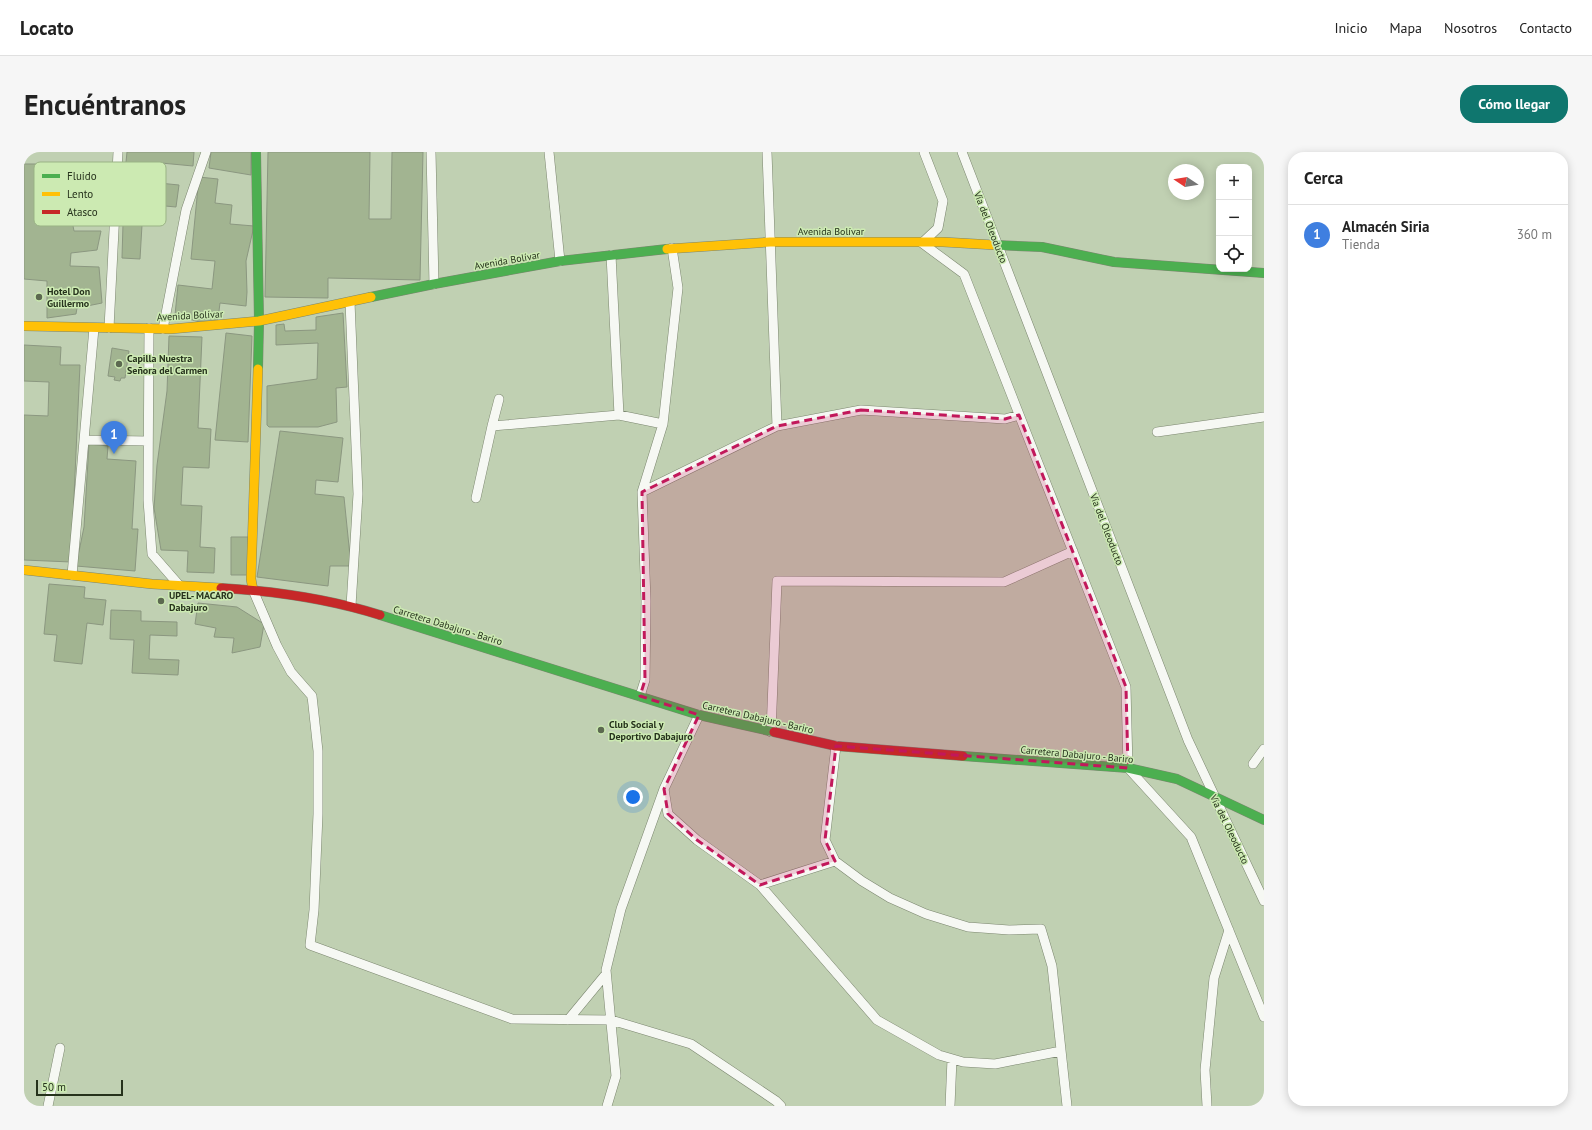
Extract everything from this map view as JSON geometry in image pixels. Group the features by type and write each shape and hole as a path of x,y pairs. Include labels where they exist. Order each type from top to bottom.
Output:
{"street":[{"path":"117,162 118,152"},
{"path":"163,329 186,210 206,152"},
{"path":"256,152 259,321 251,579 253,590 277,646 291,672 312,696 318,751 318,814 314,910 310,945 512,1019 611,1020 691,1044 781,1106"},
{"path":"431,152 434,284"},
{"path":"549,152 560,261"},
{"path":"767,152 777,426"},
{"path":"924,152 943,201 938,228 922,243 964,274 1073,551 1126,687 1128,768 1190,837 1264,1016"},
{"name":"Vía del Oleoducto","path":"962,152 1188,740 1264,901"},
{"path":"109,328 114,226"},
{"name":"Avenida Bolívar","path":"24,326 163,329 259,321 434,284 560,261 672,248 770,242 943,242 1042,247 1114,262 1264,273"},
{"path":"640,696 646,680 646,601 642,492 663,424 678,288 672,248"},
{"path":"611,255 619,415"},
{"path":"350,302 358,494 351,606"},
{"path":"72,575 94,328"},
{"path":"149,328 148,500 152,554 179,585"},
{"path":"476,498 499,399"},
{"path":"642,492 777,426 861,410 1005,419 1019,415"},
{"path":"492,426 619,415 663,424"},
{"path":"1157,432 1264,417"},
{"path":"85,440 148,440"},
{"path":"771,732 778,581 1004,582 1073,551"},
{"name":"Carretera Dabajuro - Bariro","path":"24,570 179,585 253,590 351,606 699,715 771,732 836,746 1128,768 1177,779 1264,820"},
{"path":"607,1106 616,1076 606,970 621,909 664,789 699,715"},
{"path":"836,746 825,840 835,861 862,881 890,898 926,914 968,927 1009,930 1041,929 1052,966 1067,1106"},
{"path":"1253,764 1264,749"},
{"path":"664,789 668,814 697,840 760,886 877,1020 939,1055 963,1062 996,1064 1061,1051"},
{"path":"760,886 835,861"},
{"path":"1207,1106 1205,1070 1214,978 1229,930"},
{"path":"568,1020 606,974"},
{"path":"48,1106 60,1048"},
{"path":"950,1106 952,1059"}],"highlighted area":[{"path":"861,410 1005,419 1019,415 1126,687 1128,768 836,746 825,840 835,861 760,885 697,840 668,814 664,789 699,715 640,696 645,680 642,492 777,426"}],"building":[{"path":"127,152 194,152 193,166 166,163 166,162 126,162"},
{"path":"211,152 251,152 251,175 209,168"},
{"path":"268,152 370,152 369,219 391,219 392,152 423,152 420,280 328,278 328,298 265,297"},
{"path":"24,164 34,164 34,226 73,226 74,231 101,231 97,250 71,253 70,266 99,267 102,303 77,308 76,314 47,318 47,281 24,279"},
{"path":"199,177 218,179 215,203 232,205 230,224 254,226 246,261 246,306 220,303 218,319 210,325 175,315 178,285 212,289 215,261 191,259"},
{"path":"166,184 179,185 176,207 166,206"},
{"path":"123,226 142,226 140,259 122,258"},
{"path":"343,313 347,387 336,388 337,422 318,427 269,427 267,425 267,386 317,379 318,343 276,345 276,325 284,324 285,331 316,330 316,317"},
{"path":"226,333 252,336 248,442 215,440"},
{"path":"169,336 202,337 198,428 211,429 209,468 183,467 181,505 202,506 200,547 215,548 214,573 187,572 188,551 161,550 154,508 157,465 167,391"},
{"path":"24,345 61,347 60,365 80,365 71,562 24,560 24,415 48,416 49,382 24,381"},
{"name":"Capilla Nuestra Señora del Carmen","path":"112,348 129,351 125,378 121,378 120,381 114,380 115,377 108,376"},
{"path":"280,431 343,438 338,482 316,480 315,494 344,497 351,566 330,566 328,586 257,577"},
{"path":"89,444 108,446 107,459 136,461 132,529 138,529 135,571 76,566 84,527"},
{"path":"231,537 248,537 248,575 231,575"},
{"path":"49,584 85,587 84,598 106,600 103,625 87,623 82,664 54,661 57,635 44,634"},
{"path":"198,603 237,607 264,624 260,647 232,653 234,638 214,637 216,628 195,624"},
{"path":"111,610 141,611 141,621 177,622 177,636 150,635 149,659 179,660 178,675 132,673 134,640 110,639"}],"traffic: fast":[{"path":"256,152 259,321 258,369"},
{"path":"995,245 1042,247 1114,262 1264,273"},
{"path":"371,297 560,261 667,249"},
{"path":"380,615 699,715 774,732"},
{"path":"963,756 1128,768 1177,779 1264,820"}],"traffic: slow":[{"path":"667,249 770,242 943,242 995,245"},
{"path":"24,326 171,329 259,321 371,297"},
{"path":"253,590 251,579 258,369"},
{"path":"24,570 152,584 221,588"}],"traffic: jam":[{"path":"221,588 261,591 321,600 380,615"},
{"path":"774,732 836,746 963,756"}],"place":[{"name":"Hotel Don Guillermo","path":"39,297"},
{"name":"Capilla Nuestra Señora del Carmen","path":"119,364"},
{"name":"Almacén Siria","path":"114,454"},
{"name":"UPEL- MACARO Dabajuro","path":"161,601"},
{"name":"Club Social y Deportivo Dabajuro","path":"601,730"}]}
